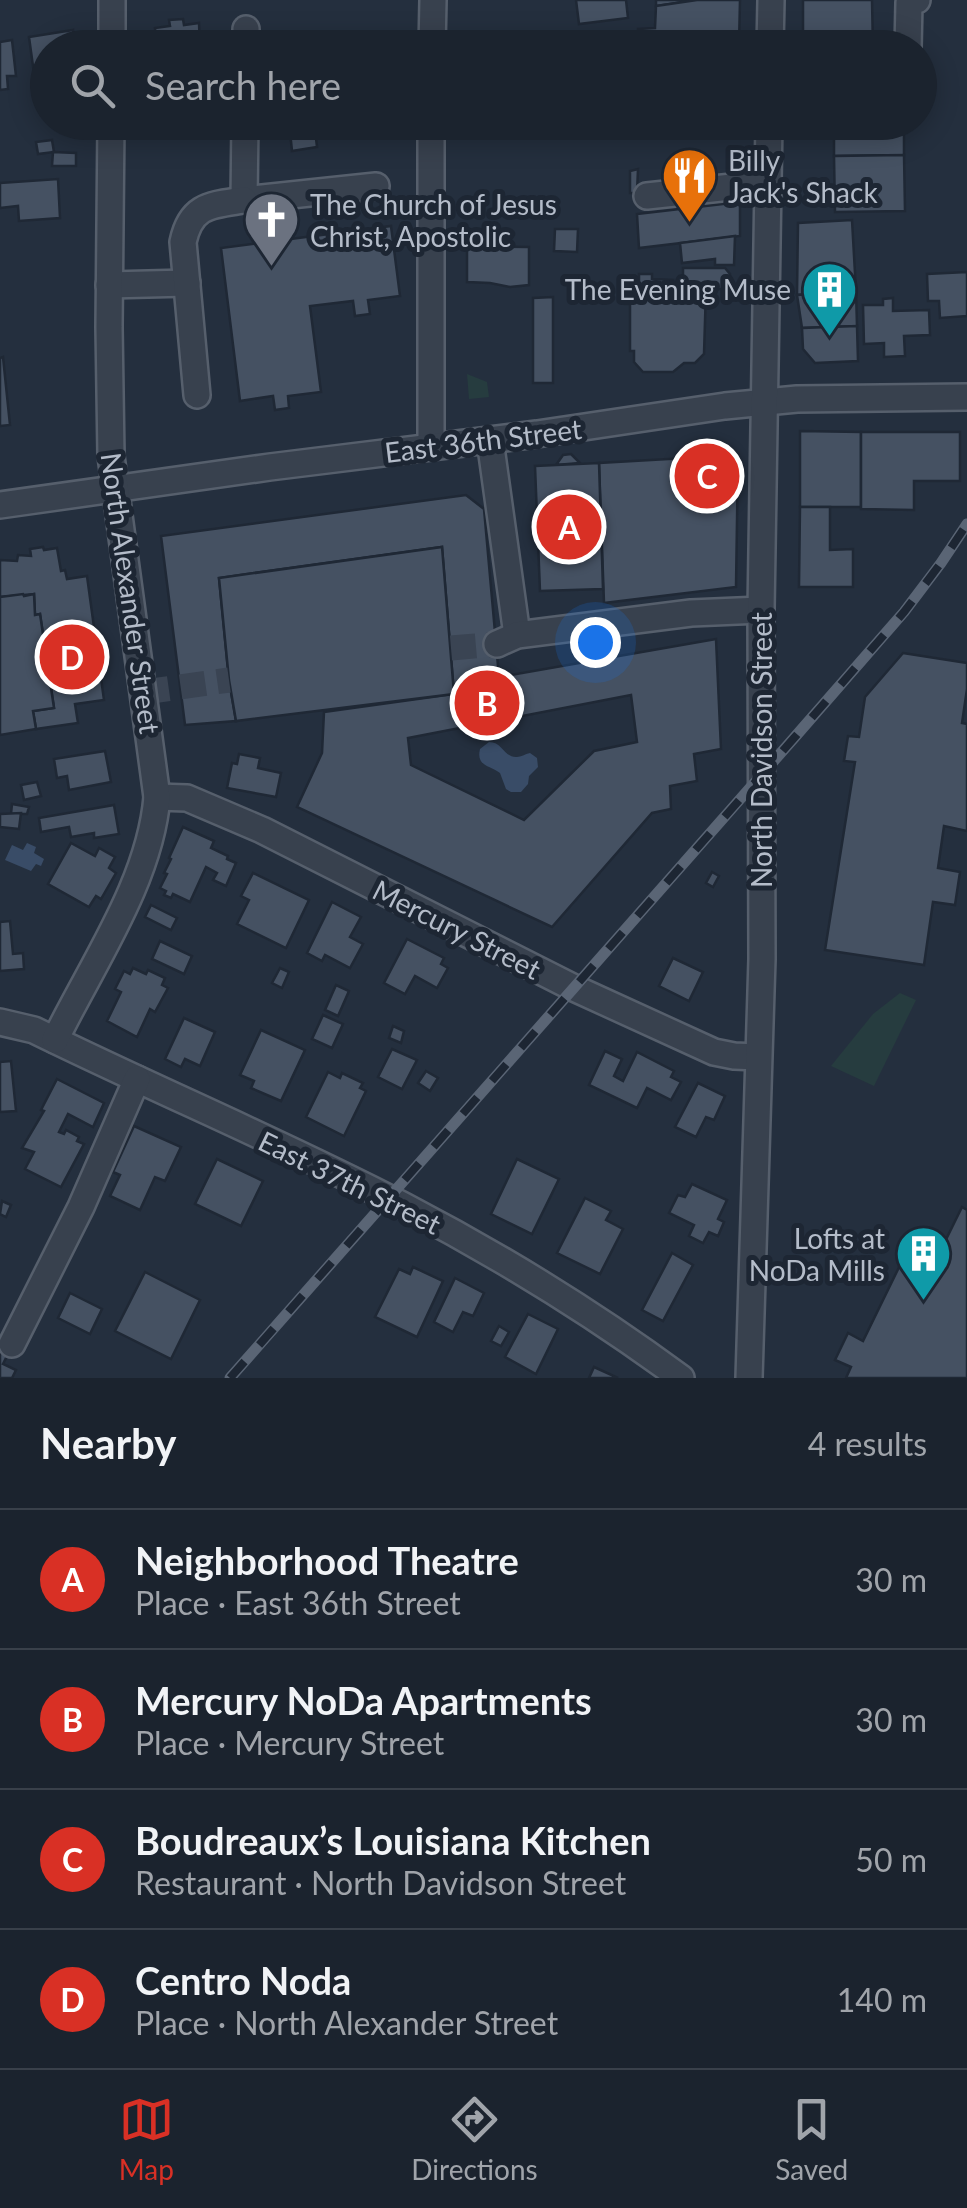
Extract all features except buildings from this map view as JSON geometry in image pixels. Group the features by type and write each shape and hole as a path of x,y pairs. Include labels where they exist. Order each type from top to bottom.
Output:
{"street":[{"path":"112,0 112,30"},
{"path":"432,0 432,30"},
{"path":"770,0 770,30"},
{"path":"908,30 909,3 918,0"},
{"name":"North Alexander Street","path":"55,1040 121,914 142,865 157,797 110,438 111,140"},
{"path":"244,200 245,140"},
{"path":"431,140 432,448"},
{"name":"North Davidson Street","path":"749,1378 762,959 761,610 769,140"},
{"path":"647,196 768,183"},
{"path":"197,395 183,242 187,226 206,206 376,186"},
{"path":"109,284 187,283"},
{"name":"East 36th Street","path":"0,505 764,402 967,397"},
{"path":"490,440 507,640 691,613 761,610"},
{"name":"Mercury Street","path":"157,797 187,798 262,830 574,988 714,1052 758,1057"},
{"name":"East 37th Street","path":"0,1022 34,1030 406,1207 583,1311 681,1378"},
{"path":"12,1344 81,1207 136,1079"}],"green space":[{"path":"467,374 487,382 489,397 469,399"},
{"path":"900,993 916,1000 874,1086 831,1066 873,1014"}],"water":[{"path":"489,742 513,757 530,753 537,758 538,767 521,792 506,789 500,773 482,762 480,749"},
{"path":"27,843 36,847 34,853 44,859 41,866 36,864 31,871 5,860 12,845 23,850"}],"tunnel":[{"path":"451,648 497,644"},
{"path":"144,692 229,680"}],"railway":[{"path":"230,1378 904,612 967,524"}],"place":[{"name":"Billy Jack's Shack","path":"689,225"},
{"name":"The Church of Jesus Christ, Apostolic","path":"271,269"},
{"name":"The Evening Muse","path":"830,338"},
{"name":"Boudreaux’s Louisiana Kitchen","path":"707,476"},
{"name":"Neighborhood Theatre","path":"569,527"},
{"name":"Centro Noda","path":"72,657"},
{"name":"Mercury NoDa Apartments","path":"487,703"},
{"name":"Lofts at NoDa Mills","path":"924,1303"}]}
